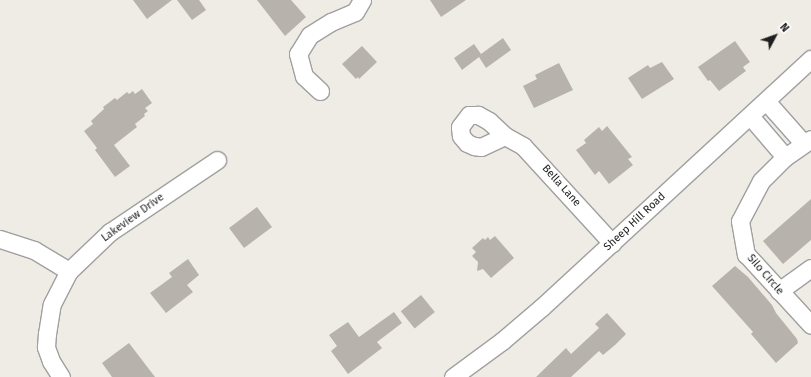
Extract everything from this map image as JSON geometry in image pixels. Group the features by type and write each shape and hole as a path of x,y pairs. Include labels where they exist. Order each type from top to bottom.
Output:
{"street":[{"path":"320,91 304,76 298,54 310,35 331,22 355,12 362,0"},
{"name":"Sheep Hill Road","path":"453,377 502,341 612,243 811,59"},
{"name":"Silo Circle","path":"766,101 807,141 785,157 761,181 740,220 746,254 811,325"},
{"path":"750,116 785,157"},
{"name":"Bella Lane","path":"505,136 523,146 540,163 612,243"},
{"name":"Lakeview Drive","path":"60,377 51,361 46,347 47,334 52,304 69,271 110,232 217,160"},
{"path":"0,239 34,250 69,271"},
{"path":"779,291 811,268"}],"building":[{"path":"133,0 172,0 147,19"},
{"path":"177,0 199,0 206,10 192,20"},
{"path":"257,0 291,0 306,17 285,36"},
{"path":"430,0 466,0 441,17"},
{"path":"503,38 511,50 486,68 479,57 462,70 454,58 474,44 481,54"},
{"path":"735,41 750,62 743,67 746,71 719,91 710,80 708,81 698,67"},
{"path":"362,46 377,62 359,79 358,77 356,79 342,64"},
{"path":"662,62 674,79 642,99 628,78 648,65 650,68"},
{"path":"559,63 573,90 534,108 523,86 537,79 535,75"},
{"path":"142,89 152,103 145,108 148,111 144,114 145,116 135,124 137,127 114,145 130,166 115,177 95,150 97,148 84,131 93,124 91,121 104,109 103,107 115,98 117,100 127,92 129,94 133,91 135,94"},
{"path":"607,126 632,157 628,159 633,165 609,184 599,171 595,175 576,150 586,143 584,140 599,127 602,131"},
{"path":"811,199 811,240 783,264 763,241"},
{"path":"257,207 272,227 244,248 229,228"},
{"path":"495,236 514,258 491,278 483,269 477,271 478,262 472,256 476,252 472,248 483,238 485,240 488,237 490,240"},
{"path":"188,259 199,275 187,285 193,292 166,313 150,293 172,277 169,273"},
{"path":"735,266 748,277 772,305 776,313 797,339 798,343 776,363 751,334 753,332 712,286"},
{"path":"421,295 435,312 415,328 401,311"},
{"path":"394,312 402,323 377,342 382,348 348,374 331,351 337,346 329,335 348,322 359,337"},
{"path":"607,313 626,334 615,345 603,355 599,351 571,377 536,377 566,348 571,354 599,328 595,324"},
{"path":"129,343 155,377 112,377 102,363"}]}
